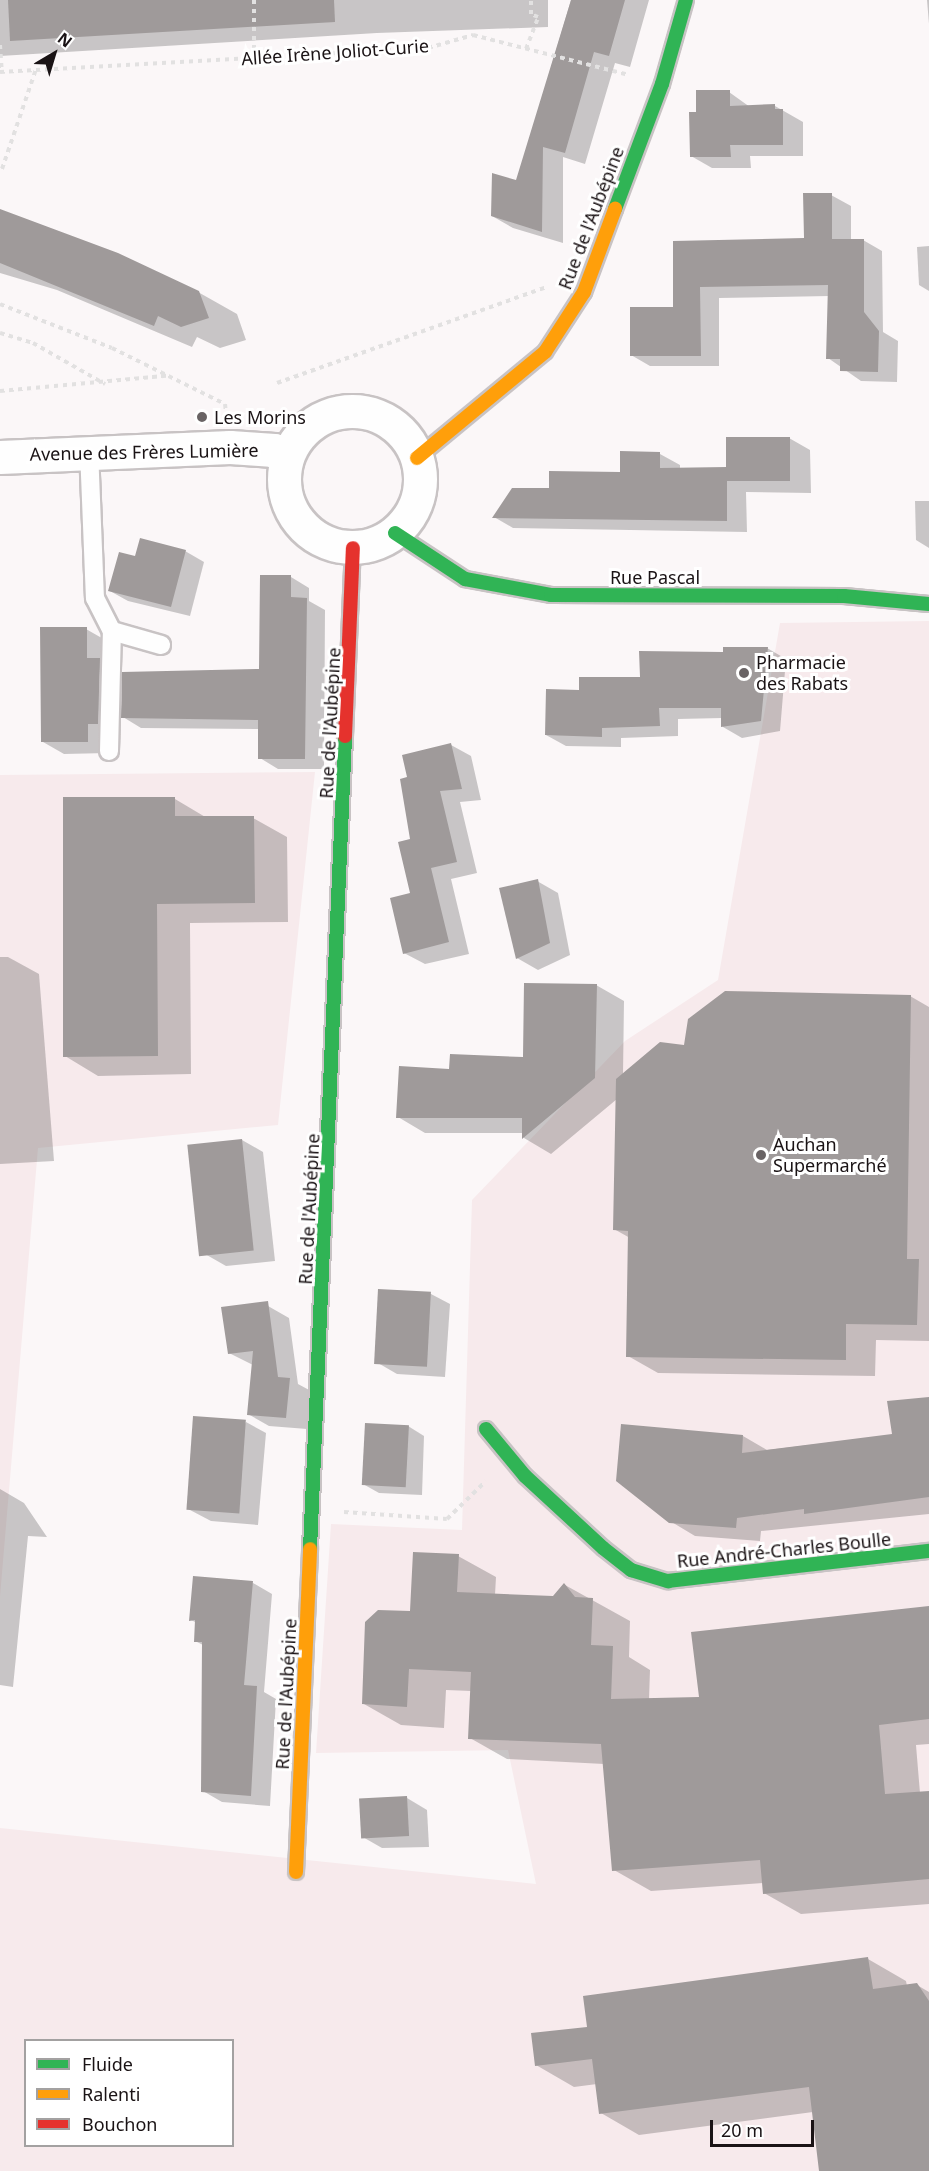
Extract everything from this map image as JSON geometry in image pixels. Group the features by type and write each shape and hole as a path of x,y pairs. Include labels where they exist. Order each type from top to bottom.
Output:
{"street":[{"name":"Rue de l'Aubépine","path":"417,458 545,352 584,292 662,84 686,0"},
{"path":"351,411 372,414 392,424 407,439 417,458 418,499 409,517 395,533 376,544 353,548 322,540 297,520 286,501 283,480 286,459 296,440 311,424 330,414 351,411"},
{"name":"Avenue des Frères Lumière","path":"0,457 89,450 230,447 274,450 286,459"},
{"name":"Rue Pascal","path":"395,533 465,579 551,595 844,596 929,604"},
{"name":"Rue de l'Aubépine","path":"296,1872 353,548"},
{"name":"Rue André-Charles Boulle","path":"486,1429 511,1458 603,1548 631,1570 668,1581 929,1551"}],"lane":[{"path":"89,450 95,598 112,631 109,751"},
{"path":"112,631 161,645"}],"path":[{"path":"254,0 254,57"},
{"path":"526,49 538,17 531,14 531,0"},
{"name":"Allée Irène Joliot-Curie","path":"1,72 428,48 473,36 662,84"},
{"path":"0,45 1,72"},
{"path":"2,169 36,69"},
{"path":"277,383 556,284 584,292"},
{"path":"0,304 112,348 225,404 230,447"},
{"path":"0,333 33,343 105,385"},
{"path":"0,391 105,385 168,376"},
{"path":"313,1510 447,1519 511,1458"}],"shaded area":[{"path":"929,621 929,2171 0,2171 0,1828 536,1884 508,1750 316,1753 331,1524 462,1530 472,1200 625,1041 718,980 780,623"},
{"path":"315,772 278,1125 38,1148 0,1597 0,775"}],"building":[{"path":"8,0 334,0 335,22 10,41"},
{"path":"571,0 625,0 609,56 594,52 565,153 543,147 542,232 491,216 492,173 516,180"},
{"path":"696,90 730,90 730,106 775,104 775,109 783,109 783,145 730,145 731,157 690,157 689,112 696,112"},
{"path":"803,193 832,193 832,239 864,239 864,312 879,331 878,372 840,371 840,359 826,359 828,285 700,287 701,356 630,356 630,307 673,307 673,241 804,238"},
{"path":"0,209 118,253 199,291 209,318 181,327 158,316 154,326 0,263"},
{"path":"726,437 790,437 790,481 726,481"},
{"path":"620,451 660,452 660,468 727,467 727,521 492,518 512,488 549,488 549,471 620,472"},
{"path":"140,538 186,550 171,607 108,591 119,552 135,556"},
{"path":"260,575 291,575 291,597 307,598 305,759 258,759 258,720 121,718 122,672 259,669"},
{"path":"40,627 87,627 87,658 100,658 98,724 88,724 88,742 41,742"},
{"path":"723,647 768,647 761,721 721,727 721,708 659,708 660,726 602,728 602,737 545,735 546,689 579,690 579,677 640,677 639,651 723,652"},
{"path":"451,743 462,789 440,791 457,862 431,868 449,942 403,954 390,898 410,893 398,842 410,839 400,779 407,777 402,755"},
{"path":"63,797 175,797 175,816 254,816 255,903 157,904 158,1056 63,1057"},
{"path":"538,879 550,943 516,959 499,888"},
{"path":"524,983 597,984 595,1078 522,1139 522,1118 396,1118 399,1066 449,1069 450,1054 523,1057"},
{"name":"Auchan Supermarché","path":"725,991 911,995 907,1259 919,1259 917,1325 846,1324 846,1360 626,1357 628,1231 613,1230 616,1079 660,1042 684,1045 688,1019"},
{"path":"242,1139 254,1250 199,1256 187,1145"},
{"path":"378,1289 431,1292 427,1367 374,1364"},
{"path":"268,1301 278,1377 290,1378 286,1418 247,1415 253,1351 228,1354 221,1307"},
{"path":"929,1397 929,1497 804,1514 804,1509 737,1518 736,1528 669,1523 616,1481 621,1424 743,1435 742,1453 892,1434 887,1401"},
{"path":"193,1416 246,1420 239,1513 186,1510"},
{"path":"365,1423 409,1425 406,1487 362,1485"},
{"path":"413,1552 459,1554 457,1592 553,1596 564,1583 575,1597 593,1598 591,1645 613,1646 611,1699 699,1697 691,1632 929,1606 929,1719 879,1725 885,1794 929,1791 929,1879 763,1894 760,1860 612,1871 601,1744 468,1739 471,1672 409,1669 407,1707 362,1704 365,1622 378,1610 410,1611"},
{"path":"193,1576 253,1581 244,1685 257,1686 251,1796 201,1792 202,1642 194,1642 195,1620 189,1621"},
{"path":"407,1796 409,1836 361,1838 359,1799"},
{"path":"868,1957 873,1989 917,1983 929,2001 929,2171 819,2171 809,2087 599,2114 592,2059 535,2066 531,2033 587,2027 583,1996"}],"traffic: fast":[{"path":"615,209 662,84 686,0"},
{"path":"395,533 465,579 551,595 844,596 929,604"},
{"path":"310,1549 345,736"},
{"path":"486,1429 525,1476 603,1548 631,1570 668,1581 929,1551"}],"traffic: slow":[{"path":"417,458 545,352 584,292 615,209"},
{"path":"296,1872 310,1549"}],"traffic: jam":[{"path":"345,736 353,548"}],"place":[{"name":"Les Morins","path":"202,417"},
{"name":"Pharmacie des Rabats","path":"744,673"},
{"name":"Auchan Supermarché","path":"761,1155"}]}
